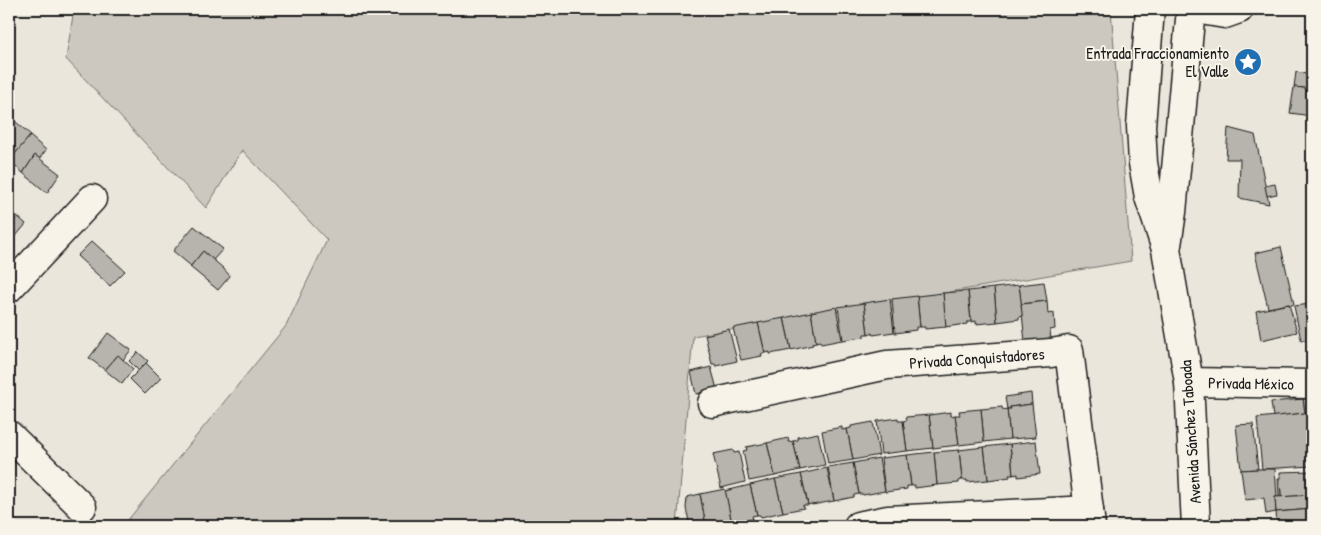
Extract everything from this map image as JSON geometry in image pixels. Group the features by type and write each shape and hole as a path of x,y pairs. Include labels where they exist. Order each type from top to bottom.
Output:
{"street":[{"name":"Avenida Sánchez Taboada","path":"1150,9 1141,126 1143,154 1149,197 1166,249 1189,382 1196,526"},
{"name":"Avenida Sánchez Taboada","path":"1166,249 1172,212 1190,9"},
{"path":"1195,9 1225,14 1239,9"},
{"path":"9,288 92,199"},
{"name":"Privada Conquistadores","path":"712,403 887,365 1052,353 1069,350 1090,518"},
{"name":"Privada México","path":"1189,382 1312,384"},
{"path":"9,435 82,507"},
{"path":"858,526 888,520 1062,510 1090,518"}],"shaded area":[{"path":"74,9 1111,9 1131,261 693,336 677,526 123,526 286,326 327,240 242,150 206,208 66,59"}],"building":[{"path":"1296,72 1312,75 1312,89 1294,87"},
{"path":"1294,87 1312,89 1312,116 1290,113"},
{"path":"9,116 31,135 9,161"},
{"path":"1228,128 1255,135 1269,204 1239,198 1240,159 1226,159"},
{"path":"30,136 46,150 39,159 35,155 23,173 9,161"},
{"path":"35,155 60,174 47,193 23,173"},
{"path":"1275,184 1277,194 1267,196 1265,186"},
{"path":"1312,187 1312,213 1307,211"},
{"path":"17,216 26,224 16,236 9,229"},
{"path":"194,226 223,249 213,260 203,251 191,266 173,251"},
{"path":"92,241 125,271 110,286 77,256"},
{"path":"1281,247 1294,304 1268,308 1255,253"},
{"path":"203,251 230,276 218,290 190,267"},
{"path":"1044,282 1047,301 1021,304 1019,285"},
{"path":"1019,285 1023,316 1019,317 1019,319 997,322 994,288"},
{"path":"994,288 997,322 976,324 976,321 971,322 968,291"},
{"path":"968,291 971,322 945,327 943,293"},
{"path":"943,293 946,327 925,329 925,327 920,327 917,296"},
{"path":"917,296 920,327 916,327 916,330 895,333 892,299"},
{"path":"890,299 894,332 868,334 864,303"},
{"path":"1047,301 1048,314 1054,313 1055,329 1050,330 1051,340 1025,342 1021,304"},
{"path":"864,303 868,334 864,334 864,337 843,340 838,307"},
{"path":"1289,304 1297,332 1261,340 1256,311"},
{"path":"1311,304 1312,340 1301,340 1294,306"},
{"path":"836,307 842,340 821,344 820,341 816,342 811,312"},
{"path":"811,312 816,342 812,343 813,345 791,350 784,318"},
{"path":"784,318 791,350 770,354 770,352 765,353 758,323"},
{"path":"758,323 765,353 761,354 762,356 741,360 733,328"},
{"path":"729,329 737,361 716,366 712,364 705,335"},
{"path":"108,333 131,350 123,360 118,355 105,370 89,358"},
{"path":"138,352 148,361 139,371 129,361"},
{"path":"118,355 133,369 122,384 105,370"},
{"path":"146,363 161,378 145,394 130,379"},
{"path":"711,367 717,389 696,394 691,372"},
{"path":"1031,393 1032,404 1007,409 1005,397"},
{"path":"1312,398 1312,413 1305,414 1303,399"},
{"path":"1303,399 1305,413 1273,417 1271,402"},
{"path":"1032,404 1036,437 1010,439 1007,409"},
{"path":"1002,407 1003,410 1007,409 1010,439 984,442 981,409"},
{"path":"981,409 984,442 959,445 955,415 960,415 959,411"},
{"path":"951,412 951,416 955,415 959,445 933,448 929,415"},
{"path":"1312,413 1312,466 1262,469 1257,418"},
{"path":"929,415 933,448 907,451 903,421 907,420 906,417"},
{"path":"898,418 898,421 903,421 907,451 881,454 877,421"},
{"path":"873,422 879,455 853,460 847,429 851,428 851,426"},
{"path":"1253,424 1258,469 1241,470 1236,425"},
{"path":"842,427 842,430 847,429 853,460 828,464 822,431"},
{"path":"818,433 825,465 800,470 793,441 798,440 798,437"},
{"path":"788,438 789,442 793,441 800,470 775,476 767,443"},
{"path":"1036,441 1040,474 1018,477 1018,474 1013,475 1010,444"},
{"path":"767,443 775,476 749,481 743,451 747,450 746,447"},
{"path":"1010,444 1013,475 988,480 984,447"},
{"path":"984,447 988,480 967,482 967,480 962,480 959,450"},
{"path":"733,450 734,453 739,452 745,482 721,488 713,454"},
{"path":"959,450 962,480 959,483 937,485 934,452"},
{"path":"934,452 937,485 915,488 915,485 911,486 907,455"},
{"path":"907,455 911,486 907,486 907,489 885,492 881,458"},
{"path":"879,458 885,491 859,494 853,463"},
{"path":"853,463 859,494 854,495 854,497 834,501 828,467"},
{"path":"827,468 834,501 808,505 801,474"},
{"path":"1275,469 1276,512 1266,514 1264,498 1245,500 1241,470"},
{"path":"1312,471 1312,495 1281,497 1280,472"},
{"path":"801,474 808,505 803,505 804,508 783,512 775,479"},
{"path":"1278,478 1280,478 1281,497 1279,497"},
{"path":"775,479 783,512 761,517 757,515 750,485"},
{"path":"750,485 757,515 752,516 753,519 732,524 725,491"},
{"path":"725,489 732,524 706,526 700,494"},
{"path":"700,494 706,526 690,526 686,508 687,497"},
{"path":"1312,495 1312,509 1276,512 1275,497"},
{"path":"1312,509 1312,526 1277,526 1276,512"}],"place":[{"name":"Entrada Fraccionamiento El Valle","path":"1248,62"}]}
